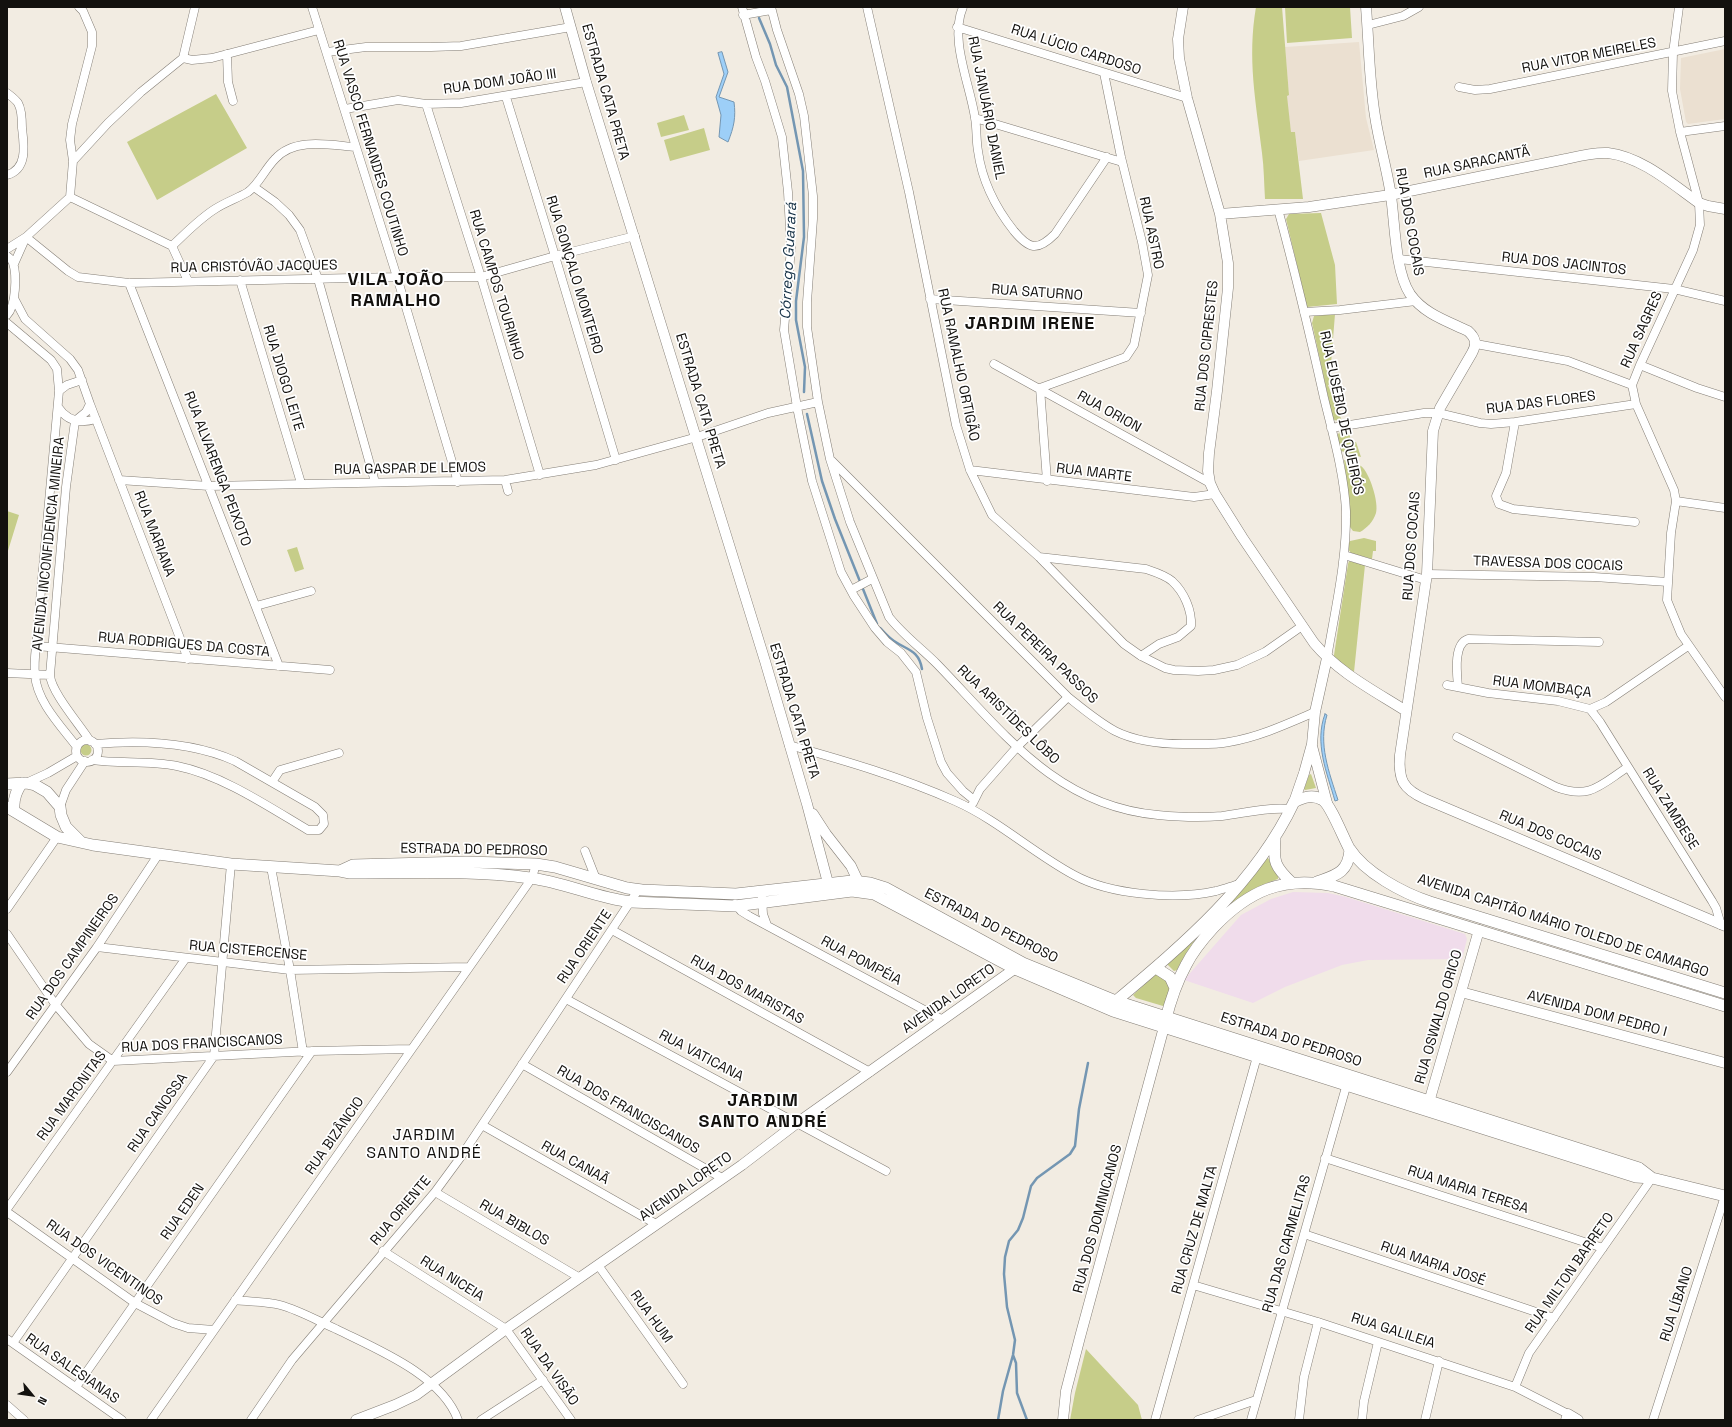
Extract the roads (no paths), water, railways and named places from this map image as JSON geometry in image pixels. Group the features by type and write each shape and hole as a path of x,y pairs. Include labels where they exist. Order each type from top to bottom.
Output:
{"main road":[{"path":"10,809 16,790 24,783"},
{"path":"7,784 24,783 35,785 47,792 60,811 70,833 81,842"},
{"path":"1292,805 1310,796 1322,799 1327,804"},
{"name":"AVENIDA CAPITÃO MÁRIO TOLEDO DE CAMARGO","path":"1327,804 1350,850 1369,868 1389,883 1424,900 1725,993"},
{"name":"RUA EUSÉBIO DE QUEIRÓS","path":"1115,1006 1196,931 1239,884 1274,839 1292,805"},
{"name":"ESTRADA DO PEDROSO","path":"10,809 57,837 158,855 231,864 340,871 350,873 473,873 532,878 630,902 735,906 762,896 828,883 858,881 886,888 1019,966"},
{"path":"57,837 60,811"},
{"path":"1165,1022 1175,988 1194,950 1227,914 1254,894 1292,883 1276,866 1274,839"},
{"path":"1317,882 1343,870 1348,861 1350,850"},
{"name":"ESTRADA DO PEDROSO","path":"340,871 353,865 395,863 466,862 536,864 555,867 638,890 762,896 852,891 865,892 882,897 1019,966 1115,1006 1428,1106 1639,1168 1652,1178 1725,1196"},
{"name":"AVENIDA CAPITÃO MÁRIO TOLEDO DE CAMARGO","path":"1292,883 1317,882 1334,886 1725,1006"},
{"path":"1156,968 1168,974 1175,988"}],"street":[{"path":"7,249 26,237 70,197 74,161 70,140 72,124 92,46 92,32 83,10 79,7"},
{"path":"74,161 108,123 141,92 184,58 195,7"},
{"name":"RUA VASCO FERNANDES COUTINHO","path":"312,7 397,277 458,482"},
{"name":"ESTRADA CATA PRETA","path":"565,7 586,82 697,437 807,804 828,883 836,893"},
{"name":"RUA RAMALHO ORTIGÃO","path":"867,7 909,192 956,425 970,470 992,515 1039,557 1124,644 1157,665 1174,670 1214,670 1237,665 1256,658 1302,626"},
{"name":"RUA JANUÁRIO DANIEL","path":"963,7 957,27 975,118 978,152 986,185 1000,213 1024,243 1036,247 1045,244 1055,234 1107,157"},
{"name":"RUA DOS CIPRESTES","path":"1183,7 1178,39 1179,58 1187,98 1220,214 1228,263 1228,288 1218,391 1209,453 1208,471 1210,483 1215,494 1242,537 1302,626 1327,658 1341,670 1406,711"},
{"name":"RUA DOS COCAIS","path":"1366,7 1373,106 1390,195 1399,259 1407,289 1416,301 1433,315 1468,330 1473,335 1476,344 1435,421 1432,441 1426,577 1399,763 1402,782 1410,791 1425,799 1723,926"},
{"path":"1368,25 1403,16 1420,7"},
{"name":"RUA SAGRES","path":"1680,7 1673,53 1672,91 1680,132 1699,203 1700,225 1693,250 1674,289 1632,385 1636,404 1674,490 1676,501 1671,533 1668,600 1678,628 1688,646 1725,697"},
{"path":"771,8 742,11 782,137 788,192 790,242 784,330 797,407 812,481 841,572 850,590 875,628 887,642 901,653 916,672 926,718 941,762 947,773 963,791 974,800"},
{"name":"RUA ARISTÍDES LÔBO","path":"771,8 776,30 799,94 804,116 813,219 807,302 807,327 818,402 830,459 850,522 872,580 889,618 898,629 936,664 1017,747 1060,782 1080,794 1129,810 1156,815 1197,817 1223,816 1292,805"},
{"path":"327,52 366,47 461,46 571,27"},
{"name":"RUA LÚCIO CARDOSO","path":"957,27 1041,51 1104,73 1187,98"},
{"path":"184,58 198,60 227,54 319,30"},
{"name":"RUA VITOR MEIRELES","path":"1459,87 1475,90 1490,89 1673,53 1725,41"},
{"path":"227,54 229,87 233,101"},
{"name":"RUA ASTRO","path":"1040,388 1126,357 1134,345 1141,313 1148,275 1142,242 1122,162 1104,73"},
{"name":"RUA DOM JOÃO III","path":"345,109 398,100 426,104 461,104 586,82"},
{"path":"7,93 18,104 21,111 24,147 24,158 19,168 12,174 7,175"},
{"name":"RUA GONÇALO MONTEIRO","path":"506,97 556,256 616,460"},
{"name":"RUA CAMPOS TOURINHO","path":"426,104 481,277 540,475"},
{"path":"975,118 1122,162"},
{"path":"1680,132 1725,126"},
{"path":"172,246 193,226 215,209 254,187 275,158 285,150 298,145 328,144 355,147"},
{"name":"RUA SARACANTÃ","path":"1220,214 1309,207 1390,195 1572,158 1608,153 1628,158 1648,168 1699,203 1725,209"},
{"path":"254,187 290,215 300,230 318,279 376,482"},
{"path":"70,197 172,246 188,281"},
{"name":"RUA EUSÉBIO DE QUEIRÓS","path":"1278,209 1331,428 1345,500 1346,525 1344,555 1327,658 1315,712 1312,744 1304,773 1292,805"},
{"name":"RUA CRISTÓVÃO JACQUES","path":"26,237 68,271 78,277 129,283 397,277 481,277 635,236"},
{"path":"7,315 12,309 15,300 14,264 26,237"},
{"path":"7,256 14,264"},
{"name":"RUA DOS JACINTOS","path":"1399,259 1674,289 1725,301"},
{"name":"RUA DIOGO LEITE","path":"240,280 301,483"},
{"name":"RUA ALVARENGA PEIXOTO","path":"129,283 210,486 279,666"},
{"name":"RUA SATURNO","path":"930,299 1141,313"},
{"path":"15,300 25,319 70,359 78,370 90,404"},
{"path":"1304,312 1340,310 1416,301"},
{"name":"AVENIDA INCONFIDENCIA MINEIRA","path":"7,323 51,360 56,369 59,391 58,407 36,646 35,674 37,687 48,709 77,746"},
{"path":"1476,344 1568,361 1632,385"},
{"name":"RUA ORION","path":"994,364 1210,483"},
{"path":"1640,365 1697,388 1725,397"},
{"path":"59,391 67,385 82,380"},
{"path":"1040,388 1048,480"},
{"name":"RUA GASPAR DE LEMOS","path":"119,480 210,486 505,480 540,475 616,460 697,437 768,413 818,402"},
{"name":"AVENIDA INCONFIDENCIA MINEIRA","path":"90,404 81,418 75,421 66,487 50,680 58,695 93,742"},
{"name":"RUA MARIANA","path":"90,404 188,659"},
{"name":"RUA DAS FLORES","path":"1331,428 1424,413 1438,413 1480,423 1515,422 1636,404"},
{"path":"58,407 63,413 75,421 87,422 96,419"},
{"path":"1515,422 1506,473 1496,494 1497,502 1499,504 1512,509 1635,522"},
{"name":"RUA PEREIRA PASSOS","path":"830,459 1068,697 1094,718 1116,731 1137,739 1160,744 1229,742 1257,735 1315,712"},
{"name":"RUA MARTE","path":"970,470 1194,497 1215,494"},
{"path":"505,480 508,491"},
{"path":"842,496 847,488 857,486"},
{"path":"1676,501 1725,508"},
{"name":"TRAVESSA DOS COCAIS","path":"1344,555 1426,577 1489,574 1594,577 1668,582"},
{"path":"1039,557 1146,569 1160,574 1172,581 1189,608 1191,626 1178,637 1159,644 1141,656"},
{"path":"850,590 872,580"},
{"path":"256,606 311,592"},
{"path":"1458,687 1458,650 1462,643 1468,639 1599,642"},
{"name":"RUA RODRIGUES DA COSTA","path":"36,646 330,670"},
{"name":"RUA MOMBAÇA","path":"1447,684 1488,693 1558,701 1590,709 1606,702 1688,646"},
{"path":"7,673 50,675"},
{"path":"970,809 980,789 1017,747 1068,697"},
{"name":"RUA ZAMBESE","path":"1590,709 1600,722 1712,900 1723,926"},
{"path":"1458,737 1556,787 1571,792 1590,791 1628,767"},
{"path":"84,741 127,742 194,748 221,755 272,782 315,808 323,815 324,824 318,830 308,830 227,784 193,770 164,764 88,761 78,756 77,746 84,741"},
{"path":"60,811 62,798 66,790 88,761 95,758 98,751 93,742"},
{"name":"RUA EUSÉBIO DE QUEIRÓS","path":"1312,744 1327,804"},
{"path":"789,745 874,769 933,791 970,809 1072,874 1094,884 1141,893 1169,895 1216,891 1239,884"},
{"path":"272,782 280,770 339,753"},
{"path":"24,783 48,773 78,756"},
{"name":"ESTRADA CATA PRETA","path":"807,804 826,834 856,873 858,881"},
{"path":"7,909 57,837"},
{"path":"820,851 827,846 839,850"},
{"path":"585,850 596,879"},
{"name":"RUA DOS CAMPINEIROS","path":"7,1072 97,947 158,855"},
{"name":"RUA CANOSSA","path":"10,1341 73,1259 214,1056 231,864"},
{"name":"RUA BIZÂNCIO","path":"151,1420 532,878 536,864"},
{"path":"271,867 303,1052"},
{"path":"852,891 858,881"},
{"name":"RUA ORIENTE","path":"250,1420 292,1360 383,1251 435,1192 482,1125 638,890"},
{"path":"731,894 735,906"},
{"path":"762,896 763,914 767,925"},
{"name":"RUA POMPÉIA","path":"735,906 749,916 943,1020"},
{"name":"RUA DOS MARISTAS","path":"612,930 870,1072"},
{"name":"RUA OSWALDO ORICO","path":"1428,1106 1479,930"},
{"name":"RUA DOS FRANCISCANOS","path":"7,934 55,1004 89,1044 113,1060 312,1051 411,1049"},
{"name":"RUA CISTERCENSE","path":"97,947 290,970 469,967"},
{"name":"RUA MARONITAS","path":"7,1210 186,958"},
{"name":"AVENIDA LORETO","path":"356,1420 416,1395 506,1329 722,1178 1019,966"},
{"name":"AVENIDA DOM PEDRO I","path":"1461,992 1725,1064"},
{"name":"RUA VATICANA","path":"566,999 886,1171"},
{"name":"RUA DOS DOMINICANOS","path":"1063,1420 1066,1391 1165,1022"},
{"name":"RUA EDEN","path":"76,1387 312,1051"},
{"name":"RUA CRUZ DE MALTA","path":"1155,1420 1258,1052"},
{"name":"RUA DOS FRANCISCANOS","path":"522,1064 722,1178"},
{"name":"RUA DAS CARMELITAS","path":"1251,1420 1348,1080"},
{"name":"RUA CANAÃ","path":"482,1125 656,1224"},
{"name":"RUA MARIA TERESA","path":"1325,1158 1603,1248"},
{"name":"RUA MILTON BARRETO","path":"1515,1387 1529,1353 1652,1178"},
{"name":"RUA BIBLOS","path":"435,1192 580,1278"},
{"name":"RUA LÍBANO","path":"1653,1420 1725,1196"},
{"name":"RUA DOS VICENTINOS","path":"7,1210 134,1303 173,1323 188,1328 214,1330"},
{"name":"RUA MARIA JOSÉ","path":"1304,1234 1554,1318"},
{"name":"RUA NICEIA","path":"383,1251 506,1329"},
{"name":"RUA HUM","path":"598,1265 683,1384"},
{"name":"RUA GALILEIA","path":"1193,1285 1318,1322 1515,1387 1567,1417 1578,1420"},
{"path":"235,1300 280,1304 381,1351 431,1384 451,1405 458,1420"},
{"path":"1299,1420 1304,1377 1318,1322"},
{"name":"RUA DA VISÃO","path":"506,1329 571,1420"},
{"name":"RUA SALESIANAS","path":"10,1341 122,1420"},
{"path":"1362,1420 1364,1400 1378,1342"},
{"path":"1425,1420 1439,1361"},
{"path":"481,1420 543,1380"},
{"path":"1198,1420 1256,1400"},
{"path":"7,1405 24,1420"}],"water":[{"path":"722,52 728,72 719,97 734,102 735,107 732,132 728,142 719,137 721,115 716,97 724,74 718,53"},
{"path":"1325,714 1327,715 1324,747 1328,768 1338,800 1335,801 1325,769 1321,747 1322,725"}],"waterway":[{"name":"Córrego Guarará","path":"759,18 770,44 776,65 787,87 803,171 804,237 796,301 796,320 805,367 804,392"},
{"name":"Córrego Guarará","path":"807,414 822,481 835,519 877,624"},
{"name":"Córrego Guarará","path":"880,628 892,640 912,651 918,658 922,669"},
{"path":"998,1420 1015,1340 1007,1307 1004,1274 1005,1257 1009,1241 1018,1230 1023,1218 1031,1186 1037,1178 1070,1154 1075,1146 1079,1109 1088,1063"},
{"path":"1013,1355 1016,1363 1017,1393 1027,1420"}],"district":[{"name":"VILA JOÃO RAMALHO","path":"396,290"},
{"name":"JARDIM IRENE","path":"1030,324"},
{"name":"JARDIM SANTO ANDRÉ","path":"763,1111"},
{"name":"JARDIM SANTO ANDRÉ","path":"424,1145"}]}
